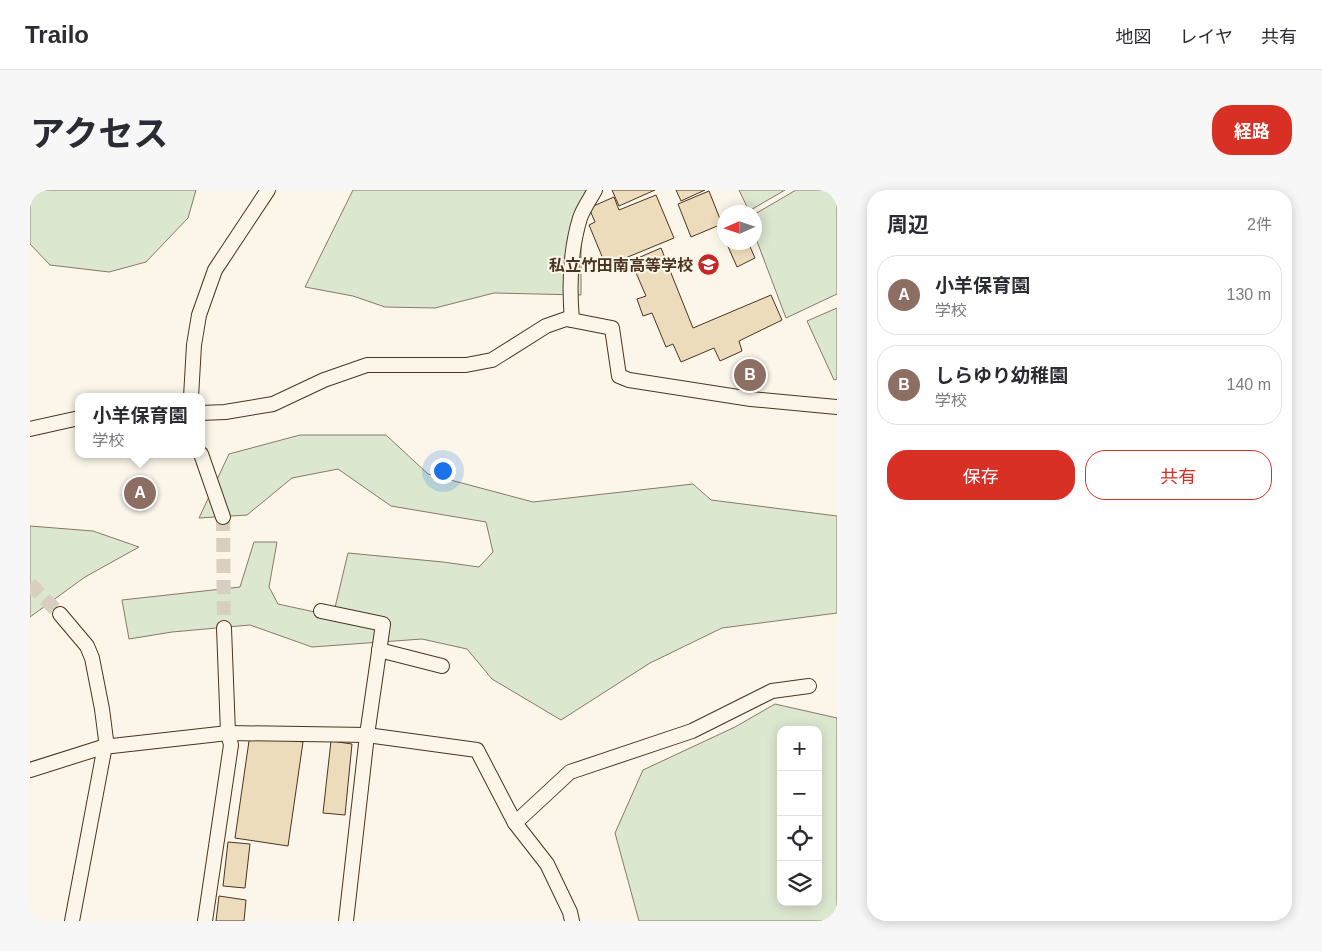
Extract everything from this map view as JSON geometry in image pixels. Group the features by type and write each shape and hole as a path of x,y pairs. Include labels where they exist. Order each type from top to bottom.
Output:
{"street":[{"path":"191,393 194,345 199,315 215,270 268,190"},
{"path":"572,320 569,290 574,246 581,217 594,190"},
{"path":"205,413 225,412 273,404 324,380 367,365 466,365 492,360 546,326 566,319 612,328 620,376 629,380 751,399 837,407"},
{"path":"30,429 75,419"},
{"path":"202,458 223,517"},
{"path":"321,611 383,624 367,735 346,921"},
{"path":"60,614 87,646 92,658 106,740 103,747 72,921"},
{"path":"205,921 231,745 228,733 224,628"},
{"path":"379,650 442,666"},
{"path":"516,824 570,772 692,730 772,691 809,686"},
{"path":"30,770 103,747 228,733 367,735 477,750 516,824 547,864 570,912 572,921"}],"green space":[{"path":"33,190 196,190 188,218 146,262 109,272 50,265 30,244 30,196"},
{"path":"353,190 591,190 581,229 581,295 494,293 435,308 385,307 353,296 305,287"},
{"path":"739,190 785,190 759,205 746,205"},
{"path":"796,190 837,190 837,294 786,318 760,250 762,250 762,210"},
{"path":"837,308 837,379 834,380 807,321"},
{"path":"300,435 386,435 428,474 533,502 693,484 711,500 837,516 837,613 722,628 650,663 561,720 492,679 467,649 422,639 312,647 250,625 172,632 129,639 122,600 240,587 254,542 277,542 269,587 278,604 333,616 348,553 479,567 493,552 486,522 391,506 338,469 292,478 247,515 199,518 229,454"},
{"path":"30,526 93,531 139,547 85,577 30,617"},
{"path":"775,704 837,718 837,919 829,921 639,921 615,833 643,770 735,727"}],"building":[{"path":"612,190 655,190 619,206"},
{"path":"676,190 705,190 681,201"},
{"path":"709,191 717,211 717,226 691,237 678,204"},
{"path":"656,195 674,238 606,266 589,225 595,222 589,208 614,197 619,210"},
{"path":"661,248 693,328 771,295 782,320 739,341 742,351 720,361 714,348 681,362 673,344 666,347 652,313 643,316 637,299 646,296 631,261"},
{"path":"730,250 752,250 755,258 737,267"},
{"path":"250,734 303,742 288,846 235,838"},
{"path":"331,741 352,744 345,815 323,813"},
{"path":"228,842 250,844 245,888 223,886"},
{"path":"219,896 246,900 244,921 216,921"}],"tunnel":[{"path":"223,517 224,628"},
{"path":"30,584 60,614"}],"place":[{"name":"私立竹田南高等学校","path":"709,265"},
{"name":"しらゆり幼稚園","path":"750,375"},
{"name":"小羊保育園","path":"140,493"}]}
